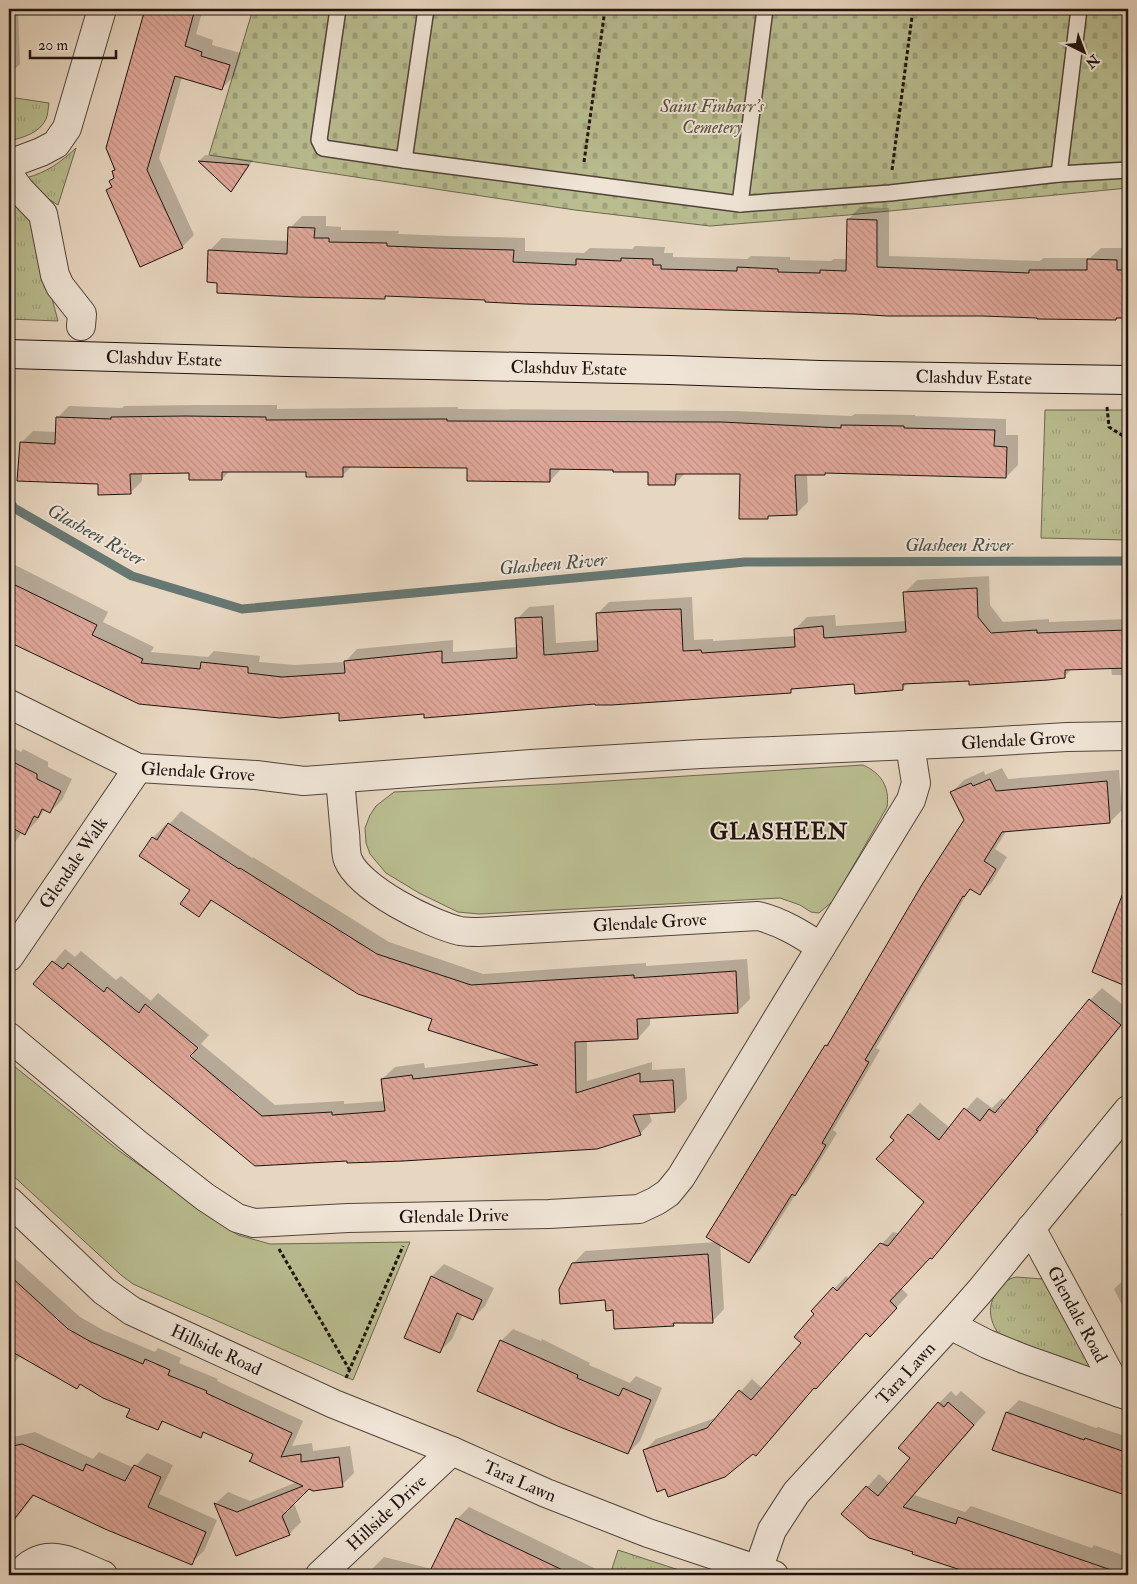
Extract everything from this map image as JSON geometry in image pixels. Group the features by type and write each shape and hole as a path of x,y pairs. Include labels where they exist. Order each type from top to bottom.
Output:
{"street":[{"path":"9,164 56,144 67,128 102,9"},
{"path":"9,175 20,190 43,214 55,275 60,286 82,314 81,326"},
{"name":"Clashduv Estate","path":"9,354 1117,380"},
{"name":"Glendale Grove","path":"9,704 138,768 256,775 304,781 340,780 531,764 645,757 1067,737 1128,736"},
{"path":"821,947 911,800 916,783 910,745"},
{"name":"Glendale Walk","path":"9,957 138,768"},
{"name":"Glendale Grove","path":"340,780 346,853 354,870 372,886 418,916 442,926 463,932 479,932 758,916 776,920 821,947"},
{"name":"Glendale Drive","path":"9,1037 136,1143 205,1196 236,1218 254,1223 348,1218 416,1218 639,1209 668,1193 692,1159 821,947"},
{"path":"1124,1394 1024,1360 950,1325 1128,1110"},
{"name":"Hillside Road","path":"9,1201 104,1291 132,1311 334,1404 452,1451"},
{"name":"Glendale Road","path":"1031,1228 1124,1394"},
{"name":"Tara Lawn","path":"452,1451 609,1519 766,1573 772,1530 796,1493 950,1325"},
{"name":"Hillside Drive","path":"320,1575 452,1451"},
{"path":"19,1575 29,1565 50,1557 62,1558 103,1575"}],"lane":[{"path":"338,9 319,140 323,148 740,204 890,193 1059,174 1128,170"},
{"path":"404,160 426,9"},
{"path":"740,204 765,9"},
{"path":"1059,174 1079,9"}],"path":[{"path":"581,184 605,9"},
{"path":"890,193 913,9"},
{"path":"1117,380 1109,427 1128,439"},
{"path":"334,1404 416,1218"},
{"path":"263,1222 349,1369"}],"green space":[{"name":"Saint Finbarr's Cemetery","path":"253,9 1128,9 1128,188 848,215 710,226 575,210 209,155"},
{"path":"9,97 49,103 47,117 40,128 25,136 9,141"},
{"path":"76,148 58,205 42,195 26,178 53,166"},
{"path":"9,196 31,220 58,321 9,319"},
{"path":"1045,410 1128,410 1128,540 1041,538"},
{"path":"863,765 875,772 883,782 887,793 887,807 833,901 819,913 811,912 800,905 780,898 479,914 458,912 419,893 386,873 370,854 366,843 365,828 370,815 376,806 394,792"},
{"path":"9,1062 118,1150 238,1235 270,1244 410,1242 353,1380 133,1284 9,1172"},
{"path":"1016,1277 1043,1279 1050,1282 1096,1373 999,1335 991,1318 992,1302 1003,1284"},
{"path":"618,1550 694,1575 610,1575"}],"building":[{"path":"145,9 195,9 185,46 202,52 201,56 230,65 222,90 175,76 147,170 183,248 140,267 106,190 112,187 109,181 114,178 112,171 115,170 106,148"},
{"path":"198,161 249,165 231,192"},
{"path":"847,219 877,220 877,267 1029,273 1029,270 1087,270 1087,259 1117,260 1117,270 1128,270 1128,318 1116,318 1116,320 982,316 887,316 525,304 485,302 485,300 385,296 385,299 297,297 217,293 217,283 207,282 208,250 287,254 288,227 315,228 314,238 329,238 329,242 387,243 387,246 514,250 513,262 576,265 576,259 621,261 621,258 653,259 653,265 661,265 661,269 737,271 737,267 778,269 778,272 820,273 820,270 846,271"},
{"path":"56,417 111,419 111,417 266,417 266,420 447,419 447,421 722,422 841,428 841,425 995,430 994,446 1007,447 1006,478 825,473 825,475 795,475 797,515 768,516 768,519 739,519 740,474 676,474 675,485 648,485 648,472 550,469 550,482 467,481 467,468 343,467 343,477 306,477 306,472 222,472 222,480 189,480 189,473 130,474 131,494 98,495 98,484 17,481 20,442 55,444"},
{"path":"9,582 97,625 92,635 143,659 141,663 200,669 201,662 248,667 248,673 282,677 345,673 344,661 442,651 442,663 517,658 515,618 542,617 544,655 598,651 596,613 647,610 681,609 683,651 701,650 702,653 795,647 794,629 823,626 824,638 906,632 903,592 977,588 978,617 991,633 1037,630 1037,633 1128,630 1128,668 1065,670 1065,678 1048,680 969,685 969,681 903,684 903,690 855,694 854,684 791,689 791,693 611,705 595,704 424,718 424,714 339,721 339,713 280,718 139,704 9,642"},
{"path":"9,760 37,774 37,779 61,791 50,813 42,809 38,818 34,816 25,835 9,826"},
{"path":"990,779 996,791 1107,781 1110,823 1002,832 984,861 996,869 980,895 970,889 963,896 865,1060 869,1062 822,1143 826,1145 795,1196 792,1194 749,1263 706,1237 825,1045 827,1046 923,883 964,820 950,792 971,783 973,786"},
{"path":"168,823 377,954 471,985 634,975 634,978 736,971 738,1013 637,1019 638,1039 575,1042 576,1093 640,1073 640,1082 673,1080 675,1112 633,1115 641,1135 597,1149 403,1161 347,1163 347,1161 255,1166 33,984 52,961 63,969 68,963 104,992 107,987 139,1013 145,1004 198,1048 190,1056 262,1116 332,1112 332,1115 385,1111 381,1079 412,1075 413,1079 538,1065 428,1030 432,1019 358,994 211,900 199,917 180,904 190,890 139,856 152,837 157,840"},
{"path":"1128,884 1128,987 1092,972"},
{"path":"1089,999 1121,1025 1036,1130 1038,1131 932,1259 930,1258 890,1301 897,1308 870,1337 866,1333 816,1389 814,1388 756,1456 753,1454 725,1477 668,1497 665,1489 657,1492 643,1450 707,1428 739,1390 751,1400 801,1343 794,1337 814,1314 811,1311 833,1287 837,1291 880,1243 888,1246 924,1202 876,1159 894,1140 890,1137 908,1114 939,1140 964,1108 980,1121 989,1109 995,1113"},
{"path":"708,1254 713,1323 673,1323 674,1326 614,1329 613,1310 606,1311 605,1300 560,1304 559,1289 572,1263"},
{"path":"9,1275 68,1329 91,1342 143,1364 145,1359 170,1370 168,1375 207,1391 206,1393 292,1433 281,1457 301,1454 301,1462 339,1457 343,1487 313,1491 309,1489 282,1516 290,1535 236,1556 214,1503 237,1512 303,1486 249,1461 253,1454 203,1432 201,1438 162,1421 158,1430 126,1417 130,1409 103,1398 80,1384 77,1389 9,1350"},
{"path":"431,1276 482,1300 473,1320 457,1313 440,1353 404,1338"},
{"path":"500,1340 578,1375 577,1378 619,1396 623,1388 651,1400 628,1454 477,1391"},
{"path":"938,1402 944,1407 948,1402 974,1425 903,1507 956,1524 958,1517 1114,1571 1113,1575 976,1575 869,1538 841,1514 866,1486 878,1496 910,1458 898,1448"},
{"path":"1006,1412 1084,1440 1085,1438 1128,1453 1128,1496 992,1450"},
{"path":"22,1444 83,1471 86,1464 125,1481 134,1465 161,1477 148,1507 206,1532 192,1565 105,1529 33,1495 9,1526 9,1447"},
{"path":"456,1518 485,1533 573,1575 428,1575"}],"waterway":[{"name":"Glasheen River","path":"9,500 14,508 132,576 242,609 745,562 1128,561"}],"district":[{"name":"GLASHEEN","path":"779,832"}]}
